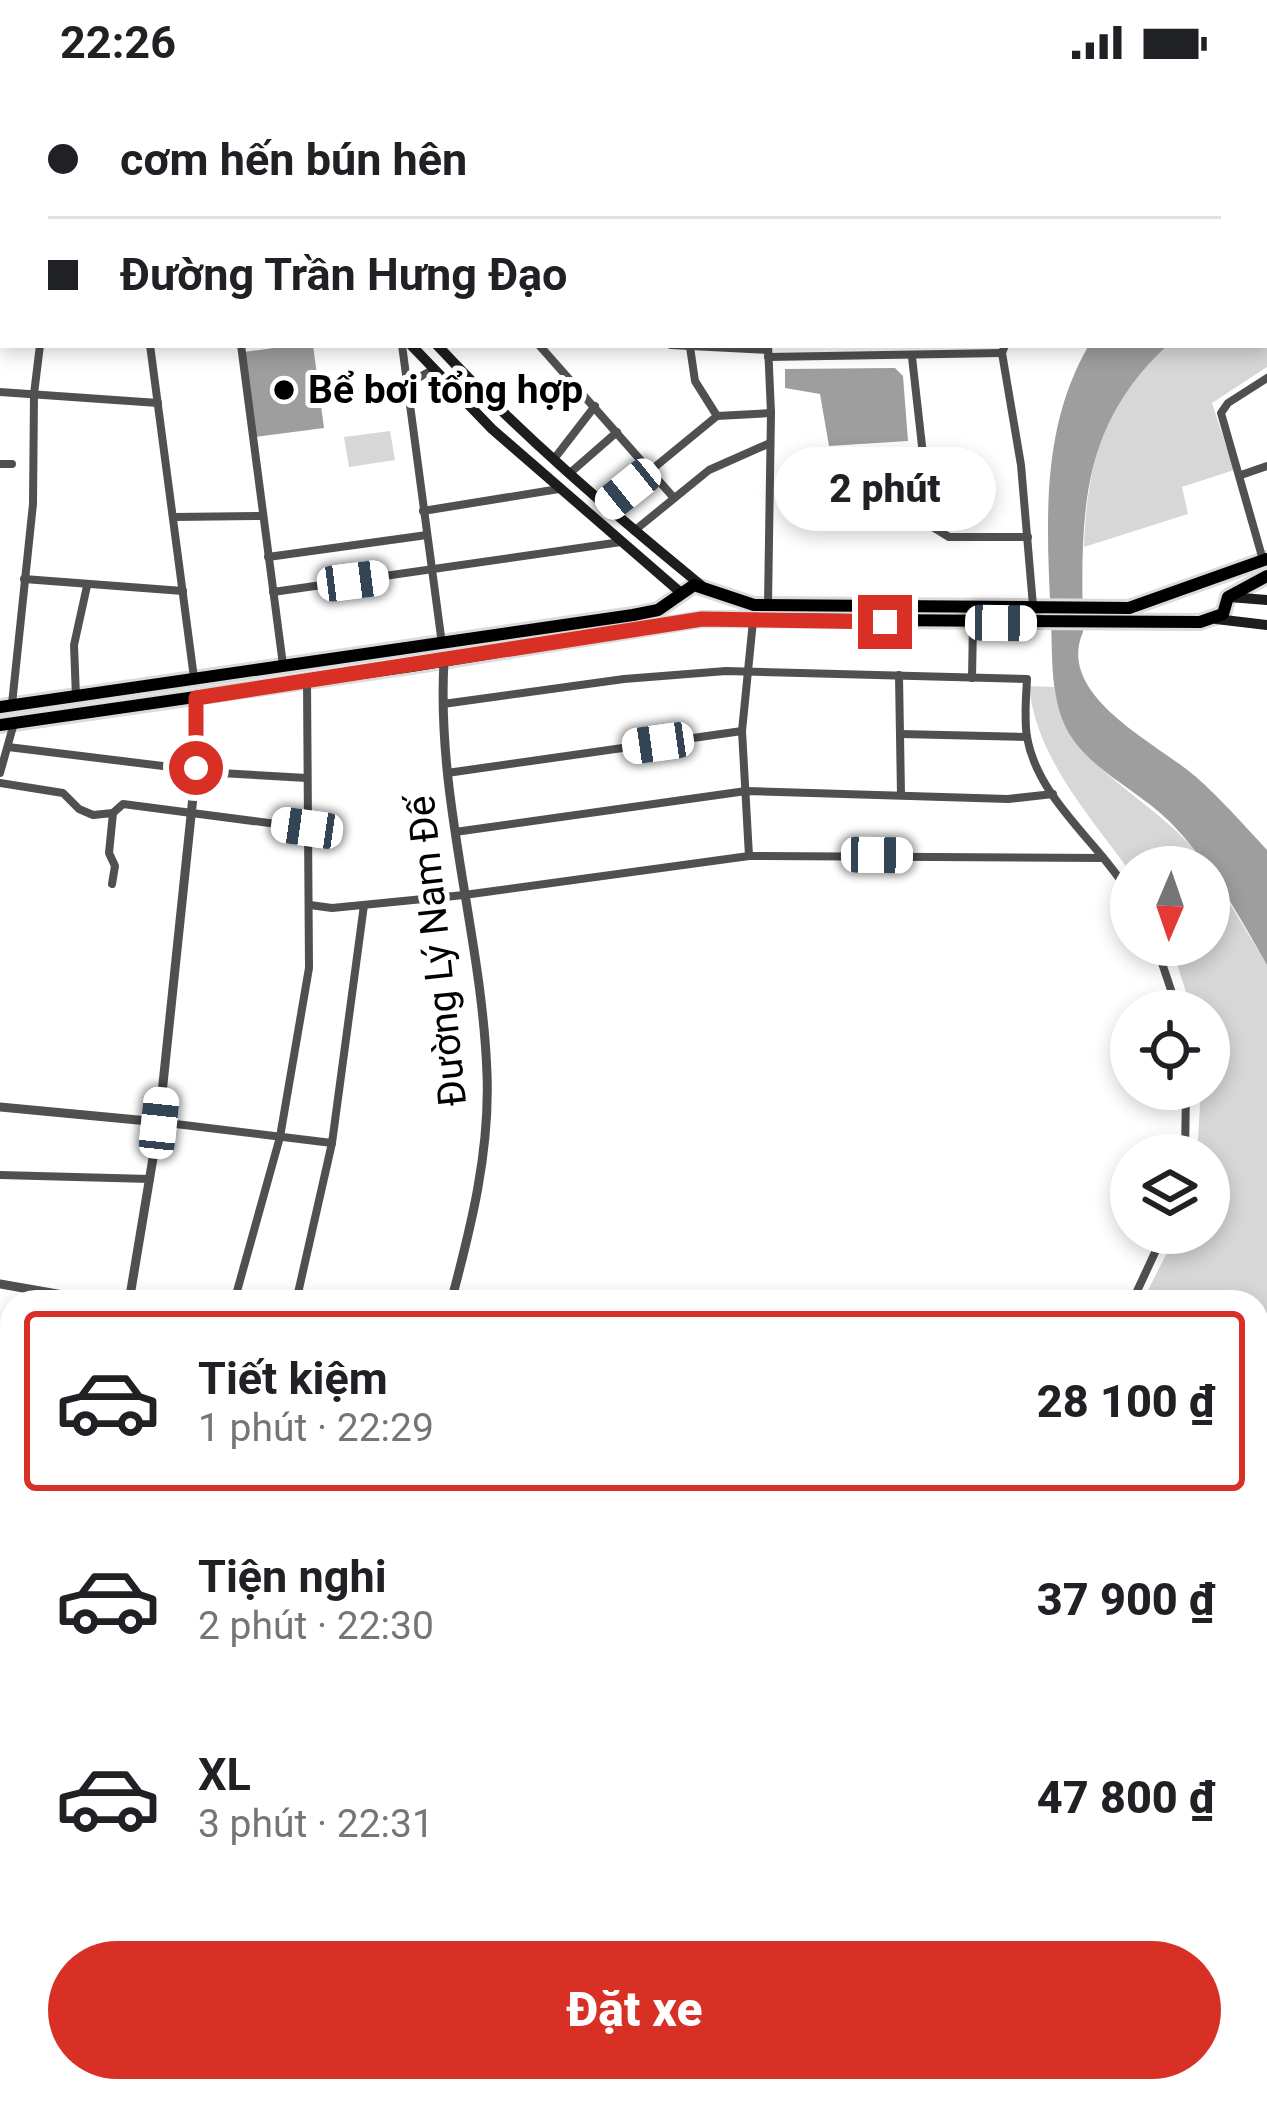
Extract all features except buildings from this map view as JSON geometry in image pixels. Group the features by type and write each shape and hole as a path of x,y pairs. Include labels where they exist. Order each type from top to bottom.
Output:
{"main road":[{"path":"410,348 492,429 678,594 680,613 699,620"},
{"path":"440,348 553,460 706,589 711,610 699,620"},
{"path":"434,369 449,358"},
{"path":"7,723 307,682 699,620 1043,623 1129,608 1265,560"},
{"path":"1228,596 1267,576"},
{"path":"6,706 633,616 658,610 689,585 767,605 1038,608 1081,616 1267,625"},
{"path":"1187,620 1178,616 1173,604 1190,588 1218,588 1228,596 1267,600"},
{"path":"1213,619 1226,610 1228,596"},
{"path":"442,644 444,661"},
{"path":"195,680 196,698"}],"street":[{"path":"6,706 33,504 34,394 40,348"},
{"path":"150,348 195,680"},
{"path":"241,348 283,667"},
{"path":"406,348 442,644"},
{"path":"542,348 674,498"},
{"path":"690,348 695,381 718,416"},
{"path":"710,348 912,356 1004,349 1038,608"},
{"path":"767,605 768,351"},
{"path":"912,356 931,526 949,538 1028,538"},
{"path":"410,403 412,385 434,369"},
{"path":"1265,560 1221,413 1228,403 1267,379"},
{"path":"0,392 158,403"},
{"path":"553,460 595,406"},
{"path":"606,507 718,416 771,413"},
{"path":"569,474 617,432"},
{"path":"634,531 709,470 770,443"},
{"path":"0,464 12,464"},
{"path":"1241,475 1267,466"},
{"path":"423,511 561,489"},
{"path":"173,518 261,516"},
{"path":"268,557 427,535"},
{"path":"273,592 622,542"},
{"path":"25,580 183,591"},
{"path":"76,697 74,645 87,586"},
{"path":"749,856 742,731 753,621"},
{"path":"972,678 973,623"},
{"name":"Đường Lý Nam Đế","path":"444,661 441,704 447,773 483,1022 487,1127 455,1290"},
{"path":"441,704 624,679 748,671 1027,680 1027,737 1053,794 1110,865"},
{"path":"899,675 901,796"},
{"path":"237,1290 280,1137 309,968 307,682"},
{"path":"131,1290 159,1123 196,768 196,698"},
{"path":"0,773 8,747 7,723"},
{"path":"447,773 742,731"},
{"path":"900,734 1027,737"},
{"path":"8,747 307,778"},
{"path":"0,783 63,793 79,809 93,814 113,813 124,804 307,828"},
{"path":"454,832 746,791 1008,799 1053,794"},
{"path":"112,884 113,813"},
{"path":"310,905 464,895 749,856 1105,858"},
{"path":"299,1290 332,1142 364,905"},
{"path":"0,1107 332,1142"},
{"path":"0,1175 150,1179"},
{"path":"1138,1290 1155,1254"},
{"path":"0,1284 35,1290"}],"shaded area":[{"name":"Bể bơi tổng hợp","path":"313,348 324,428 255,437 244,352"},
{"path":"1088,348 1165,348 1116,408 1091,476 1078,655 1083,677 1114,716 1195,776 1267,850 1267,965 1230,902 1230,846 1190,846 1159,812 1099,767 1078,746 1062,718 1053,671 1048,551 1050,480 1061,411"},
{"path":"1165,348 1267,348 1267,367 1212,403 1234,470 1182,487 1188,514 1084,547 1089,488 1103,436 1128,389"},
{"path":"895,368 903,376 908,441 829,446 820,394 785,388 785,369"},
{"path":"390,431 395,460 349,467 344,437"},
{"path":"1029,686 1054,687 1062,716 1077,742 1191,846 1111,846 1054,762"},
{"path":"1230,904 1267,965 1267,1290 1148,1290 1166,1254 1230,1254 1230,1134 1198,1134 1200,1110 1230,1110 1230,990 1185,990 1178,966 1230,966"}],"place":[{"name":"Bể bơi tổng hợp","path":"284,390"}],"route":[{"path":"196,768 196,698 702,619 885,622"}]}
